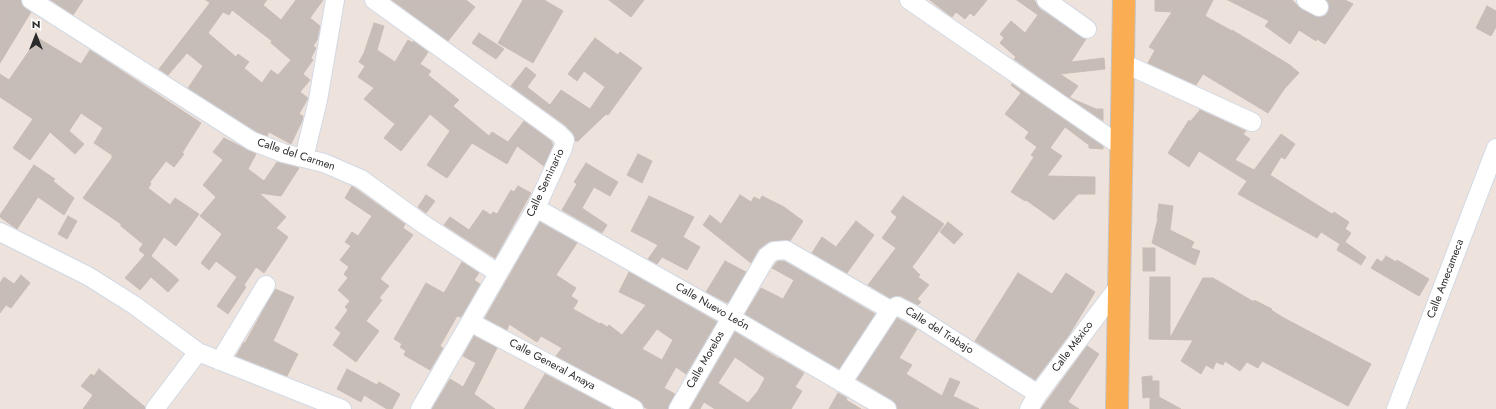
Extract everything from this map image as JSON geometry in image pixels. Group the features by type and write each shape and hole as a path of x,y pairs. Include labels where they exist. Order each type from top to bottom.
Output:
{"main road":[{"path":"1117,409 1124,0"}],"street":[{"name":"Calle del Carmen","path":"31,0 252,141 283,153 324,163 361,179 423,224 498,273"},
{"path":"304,158 318,100 335,0"},
{"name":"Calle Seminario","path":"374,0 558,133 565,140 563,148 536,208 420,409"},
{"path":"910,0 1121,146"},
{"path":"1046,0 1087,29"},
{"path":"1123,62 1252,122"},
{"name":"Calle Amecameca","path":"1396,409 1496,148"},
{"name":"Calle Nuevo León","path":"536,208 730,317 887,409"},
{"path":"0,232 88,276 134,305 198,352 342,409"},
{"name":"Calle del Trabajo","path":"774,251 786,250 890,310 897,306 911,313 1033,401"},
{"name":"Calle Morelos","path":"678,409 730,317 767,256 774,251"},
{"path":"220,361 266,286"},
{"name":"Calle México","path":"1033,401 1119,286"},
{"path":"842,383 890,310"},
{"name":"Calle General Anaya","path":"470,322 634,409"},
{"path":"155,409 198,352"}],"building":[{"path":"0,0 21,0 22,5 31,12 0,63"},
{"path":"51,0 83,0 73,15"},
{"path":"206,0 267,0 263,5 281,20 296,0 323,0 310,18 320,26 317,40 313,46 316,48 311,58 313,60 303,74 310,80 300,92 308,98 299,114 303,116 302,121 291,144 269,132 267,136 257,132 188,88 203,66 187,53 168,75 159,69 210,3","holes":["232,10 272,41 271,43 291,60 278,75 271,70 262,83 244,68 249,62 238,54 236,57 208,33 223,12 229,15"]},
{"path":"392,0 466,0 475,7 448,41"},
{"path":"523,0 544,0 563,11 533,63 498,43"},
{"path":"609,0 644,0 631,17"},
{"path":"930,0 987,0 974,16 970,13 965,19 956,12 952,17"},
{"path":"1017,0 1034,0 1040,9 1086,39 1071,62 1104,58 1105,69 1060,74 1078,86 1069,98 1014,59 1016,57 1000,43 1004,38 1000,34 1011,21 1025,33 1038,15"},
{"path":"1155,0 1213,0 1205,16 1232,30 1290,65 1299,73 1285,88 1268,113 1203,74 1196,85 1148,63 1155,50 1149,47 1172,12 1155,11"},
{"path":"1228,0 1292,0 1301,9 1319,17 1325,16 1328,12 1329,6 1326,0 1345,0 1353,4 1325,44 1317,39 1316,41 1299,30 1290,44 1265,26 1269,21"},
{"path":"1487,6 1496,11 1496,27 1491,36 1476,28"},
{"path":"374,23 384,26 377,50 395,62 408,40 413,43 413,41 428,52 420,64 431,71 428,75 459,100 453,106 489,136 492,132 508,142 524,121 551,141 553,145 544,166 517,146 507,164 472,143 447,178 427,165 450,131 430,114 401,151 384,138 395,124 364,99 374,88 358,77 365,66 359,62 364,53"},
{"path":"479,33 504,49 496,59 472,43"},
{"path":"38,38 81,64 90,50 201,123 182,153 184,154 174,167 166,161 150,182 151,184 148,188 170,205 175,198 199,214 176,246 164,237 151,256 179,280 168,292 151,277 140,290 125,278 145,255 139,250 143,244 121,226 121,224 83,198 112,158 112,155 94,143 103,128 81,113 69,131 84,144 75,154 50,132 30,160 13,148 33,119 0,97 0,74 9,80"},
{"path":"595,38 618,55 620,52 642,68 608,115 606,114 578,141 575,141 573,133 565,125 511,86 526,67 536,75 527,87 550,105 561,90 590,109 605,87 584,71 577,81 568,74"},
{"path":"1012,84 1103,146 1103,149 1089,148 1089,145 1065,127 1050,148 1062,156 1047,176 1095,177 1095,194 1078,194 1054,220 1026,200 1025,201 1011,192 1034,157 1031,155 1037,147 1025,138 1029,132 1005,114 1021,93 1011,85"},
{"path":"1070,98 1096,109 1103,109 1103,121"},
{"path":"1200,110 1246,131 1243,134 1250,139 1235,160 1254,170 1281,134 1295,144 1285,159 1281,157 1270,175 1332,214 1334,212 1349,222 1345,229 1351,233 1345,242 1366,257 1361,265 1337,250 1340,244 1321,232 1317,238 1238,194 1247,181 1199,151 1189,167 1168,153 1189,120 1190,122"},
{"path":"224,138 256,154 248,169 264,181 277,162 299,168 281,196 259,193 286,217 276,228 288,237 264,273 256,267 244,285 246,287 228,314 217,306 237,277 216,261 209,270 201,263 222,234 200,216 216,197 203,185 223,160 213,152"},
{"path":"638,154 652,161 642,183 627,175"},
{"path":"586,163 618,182 610,196 594,187 582,208 607,225 602,233 562,210 577,184 574,182"},
{"path":"34,165 55,179 53,181 74,198 64,215 38,197 17,229 0,217 0,215"},
{"path":"352,186 405,224 403,228 413,235 380,279 389,286 379,298 382,300 366,321 379,331 356,362 333,345 341,333 335,328 348,310 345,307 350,301 338,290 348,278 344,274 349,267 340,260 351,246 345,242 352,232 358,236 372,216 345,198"},
{"path":"518,186 531,193 495,258 444,225 450,217 469,230 483,210 491,215 493,212 497,214 511,190 514,192"},
{"path":"426,195 435,201 426,213 418,207"},
{"path":"740,195 751,202 754,197 760,200 762,196 784,207 803,221 790,241 768,242 758,250 751,263 703,225 710,215 721,224"},
{"path":"649,196 694,217 683,237 700,247 687,270 662,257 657,264 648,259 658,245 631,231"},
{"path":"903,196 944,224 912,267 920,275 918,277 929,285 917,299 921,302 918,305 901,296 890,298 868,285 896,248 882,238 897,217 891,212"},
{"path":"1159,204 1173,206 1170,230 1194,242 1191,248 1200,251 1195,265 1152,243 1158,218"},
{"path":"68,216 77,221 67,239 58,234"},
{"path":"856,221 874,235 847,273 812,253 822,237 836,247"},
{"path":"540,222 577,243 556,275 576,288 571,296 578,301 573,309 600,324 601,323 607,327 609,325 622,335 646,305 619,292 629,272 717,322 686,374 676,367 664,388 675,394 668,409 648,409 644,407 639,400 556,356 562,348 541,336 537,342 509,324 507,330 485,318","holes":["657,329 673,340 662,360 642,349"]},
{"path":"948,222 963,234 954,244 940,232"},
{"path":"1143,248 1155,248 1155,271 1143,271"},
{"path":"1386,256 1396,262 1397,260 1429,279 1419,296 1371,268 1377,259 1382,262"},
{"path":"725,261 746,272 728,303 706,292"},
{"path":"778,261 784,261 875,314 839,369 745,314 761,288 783,299 794,280 772,268"},
{"path":"462,262 479,273 474,280 480,284 461,317 457,316 440,346 443,348 430,370 404,355 406,351 400,347 402,344 394,339 426,283 444,293"},
{"path":"1018,273 1052,294 1066,273 1095,292 1069,335 1035,380 975,341"},
{"path":"21,275 30,283 11,308 6,305 0,313 0,283 4,277 14,284"},
{"path":"1150,277 1170,277 1170,338 1203,278 1213,278 1254,302 1254,300 1272,309 1271,310 1282,317 1371,364 1348,406 1262,361 1258,368 1247,362 1240,371 1225,361 1223,365 1216,362 1213,369 1206,365 1201,374 1181,361 1193,340 1149,339"},
{"path":"275,289 294,297 273,341 298,354 287,376 236,356 244,342 245,343"},
{"path":"897,318 917,329 899,358 912,365 906,374 942,396 950,378 960,382 953,396 979,409 898,409 892,400 857,379"},
{"path":"735,332 804,373 795,387 802,391 791,409 715,409 704,402 700,409 690,409","holes":["735,357 765,378 758,391 748,403 718,383"]},
{"path":"474,336 497,348 474,394 495,409 432,409 450,379 463,387 476,363 463,356"},
{"path":"1087,346 1099,354 1068,402 1079,409 1041,409"},
{"path":"99,369 145,407 145,409 83,409 93,395 81,386 91,374 94,376"},
{"path":"347,369 377,385 379,382 400,394 392,409 387,409 364,395 361,402 337,389"},
{"path":"545,374 610,408 611,409 524,409"},
{"path":"1152,376 1152,381 1159,381 1159,397 1181,409 1150,409 1150,397 1143,398 1142,377"},
{"path":"838,393 847,398 846,400 861,409 829,409"}]}
